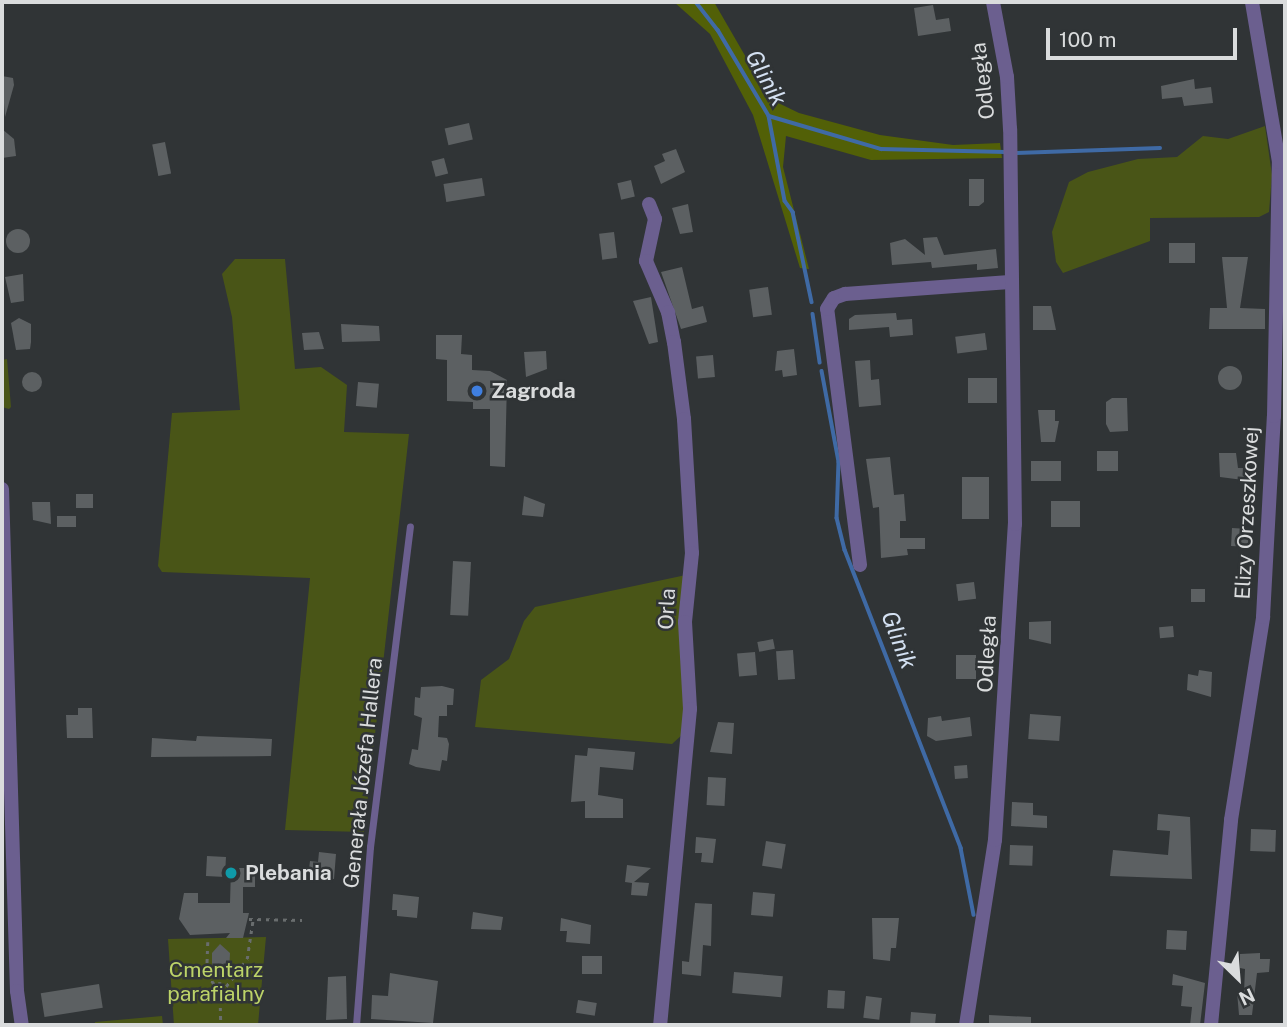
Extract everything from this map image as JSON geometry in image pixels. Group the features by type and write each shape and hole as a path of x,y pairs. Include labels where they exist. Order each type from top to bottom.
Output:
{"street":[{"name":"Odległa","path":"966,1025 995,840 1016,524 1009,116 993,2"},
{"name":"Elizy Orzeszkowej","path":"1211,1025 1231,820 1263,617 1273,416 1279,162 1252,2"},
{"name":"Orla","path":"649,204 655,219 646,261 668,312 674,342 684,419 692,554 685,622 690,709 660,1025"},
{"path":"860,565 827,309 834,298 845,294 1010,282"},
{"path":"2,489 17,991 22,1025"}],"lane":[{"name":"Generała Józefa Hallera","path":"356,1025 370,847 410,526"}],"path":[{"path":"221,993 247,959 251,919 302,920"},
{"path":"208,942 207,974 221,993"},
{"path":"220,982 221,1025"}],"green space":[{"path":"674,2 714,2 770,99 799,113 880,135 953,145 1000,143 1002,158 871,160 786,136 783,167 809,269 800,268 753,115 710,34"},
{"path":"1265,126 1272,175 1269,212 1259,217 1150,218 1150,241 1063,273 1056,262 1052,232 1069,182 1088,172 1138,159 1177,157 1203,136 1228,139"},
{"path":"235,259 285,259 295,369 321,367 347,385 344,432 409,434 364,832 285,830 310,578 162,572 158,566 172,413 240,410 232,317 222,274"},
{"path":"7,359 9,409 2,407 2,360"},
{"path":"686,575 683,734 672,744 475,727 481,680 509,659 524,621 535,607"},
{"name":"Cmentarz parafialny","path":"266,937 258,1025 174,1025 168,939"},
{"path":"162,1016 163,1025 95,1025 95,1022"}],"building":[{"path":"933,5 936,20 949,18 951,31 918,36 914,8"},
{"path":"2,76 13,78 14,85 5,117"},
{"path":"1194,79 1195,89 1211,87 1213,103 1184,106 1182,97 1162,99 1161,86"},
{"path":"469,123 473,140 448,145 445,129"},
{"path":"2,129 14,139 16,156 2,158"},
{"path":"165,142 171,173 158,176 152,144"},
{"path":"676,149 685,172 661,184 654,166 665,161 662,154"},
{"path":"444,158 448,173 436,177 431,161"},
{"path":"482,178 485,196 446,202 443,184"},
{"path":"969,179 984,179 984,202 979,206 969,206"},
{"path":"631,180 635,197 621,200 617,183"},
{"path":"688,204 693,232 680,234 672,208"},
{"path":"18,229 26,233 30,241 26,249 18,253 10,249 6,241 10,233"},
{"path":"614,232 617,258 602,260 599,234"},
{"path":"937,237 944,255 996,249 998,268 977,270 977,264 932,268 931,262 892,265 890,243 905,239 925,255 923,238"},
{"path":"1169,243 1195,243 1195,263 1169,263"},
{"path":"1222,257 1248,257 1240,308 1265,309 1265,329 1209,329 1210,308 1227,308"},
{"path":"682,267 692,309 703,306 707,322 681,329 661,272"},
{"path":"23,274 24,301 11,303 5,277"},
{"path":"768,287 772,315 753,317 749,290"},
{"path":"651,297 658,342 649,344 633,301"},
{"path":"1033,306 1051,306 1056,330 1033,330"},
{"path":"896,313 897,320 912,319 913,335 890,337 889,327 849,330 849,319 855,315"},
{"path":"19,318 31,324 30,349 16,350 11,323"},
{"path":"341,324 379,326 380,341 342,342"},
{"path":"319,332 324,349 304,350 302,333"},
{"path":"985,333 987,350 957,354 955,337"},
{"path":"436,335 462,335 461,354 472,355 472,370 490,371 507,380 505,467 490,466 490,409 473,409 473,402 447,401 447,360 436,359"},
{"path":"794,349 797,375 783,377 782,370 775,371 777,351"},
{"path":"546,351 547,369 526,377 524,352"},
{"path":"713,355 715,377 698,378 696,356"},
{"path":"870,360 871,380 879,379 881,405 859,407 855,361"},
{"path":"1230,366 1241,373 1242,378 1235,389 1230,390 1219,383 1218,378 1225,367"},
{"path":"32,372 39,375 42,382 39,389 32,392 25,389 22,382 25,375"},
{"path":"968,378 997,378 997,403 968,403"},
{"path":"358,382 379,384 377,408 356,406"},
{"path":"1112,398 1127,398 1128,431 1110,432 1106,424 1106,402"},
{"path":"1038,410 1055,410 1055,421 1059,421 1055,442 1041,442"},
{"path":"1097,451 1118,451 1118,471 1097,471"},
{"path":"1219,453 1236,453 1238,468 1251,468 1251,481 1220,477"},
{"path":"890,457 894,495 904,494 906,521 900,521 900,538 925,538 925,549 907,549 908,555 881,558 879,507 873,508 866,459"},
{"path":"1031,461 1061,461 1061,481 1031,481"},
{"path":"962,477 989,477 989,519 962,519"},
{"path":"76,494 93,494 93,508 76,508"},
{"path":"524,496 545,504 543,517 522,515"},
{"path":"1051,501 1080,501 1080,527 1051,527"},
{"path":"32,502 50,502 51,524 33,520"},
{"path":"57,516 76,516 76,527 57,527"},
{"path":"1232,528 1249,529 1248,547 1231,546"},
{"path":"453,561 471,562 468,616 450,615"},
{"path":"974,582 976,599 958,601 956,584"},
{"path":"1191,589 1205,589 1205,602 1191,602"},
{"path":"1051,621 1051,644 1029,639 1029,622"},
{"path":"1173,626 1174,637 1160,638 1159,627"},
{"path":"773,639 775,649 759,652 757,642"},
{"path":"793,650 795,679 778,680 776,651"},
{"path":"755,652 757,675 739,676 737,654"},
{"path":"956,655 976,655 976,679 956,679"},
{"path":"1199,670 1212,672 1211,697 1187,690 1188,674 1198,676"},
{"path":"442,686 454,689 453,705 447,705 447,716 439,716 438,737 447,738 449,744 447,761 442,760 440,771 416,767 409,764 412,749 418,750 422,718 414,715 415,697 420,698 421,687"},
{"path":"78,708 92,708 93,738 67,738 66,715 78,715"},
{"path":"1030,714 1061,716 1059,741 1028,739"},
{"path":"941,716 942,721 970,717 972,736 936,741 927,736 928,718"},
{"path":"718,722 734,723 732,754 710,752"},
{"path":"197,736 272,739 271,756 151,757 152,738 196,741"},
{"path":"588,748 635,752 633,770 600,767 598,795 623,799 623,818 585,818 585,801 571,802 575,755 587,756"},
{"path":"967,765 968,778 955,779 954,766"},
{"path":"708,777 726,778 725,806 707,805"},
{"path":"1012,802 1033,803 1033,815 1047,816 1047,828 1011,826"},
{"path":"1158,814 1190,817 1192,879 1110,876 1113,850 1168,855 1170,831 1157,830"},
{"path":"1251,829 1276,830 1275,852 1250,851"},
{"path":"696,837 716,839 713,863 701,862 702,853 695,853"},
{"path":"766,841 786,844 782,869 762,866"},
{"path":"1010,845 1033,846 1032,866 1009,865"},
{"path":"319,852 336,854 334,879 308,877 310,861 318,862"},
{"path":"207,856 226,857 225,877 206,876"},
{"path":"627,865 651,868 634,882 649,883 647,896 631,895 632,883 625,882"},
{"path":"231,868 255,868 255,887 243,887 243,913 249,913 243,938 226,938 230,933 190,935 179,919 184,893 198,893 198,903 230,903"},
{"path":"753,892 775,894 773,917 751,915"},
{"path":"393,894 419,897 417,918 397,916 397,910 392,910"},
{"path":"695,903 712,904 711,946 703,945 701,976 682,974 682,961 689,962"},
{"path":"473,912 503,917 501,930 471,929"},
{"path":"561,918 591,925 590,944 566,942 567,931 560,931"},
{"path":"872,918 899,918 896,948 891,948 890,961 873,959"},
{"path":"1167,930 1187,931 1186,950 1166,949"},
{"path":"220,944 230,953 229,975 212,975 212,953"},
{"path":"1260,953 1260,959 1270,959 1269,972 1257,973 1252,1015 1239,1015 1237,992 1244,992 1245,969 1240,968 1240,954"},
{"path":"582,956 602,956 602,974 582,974"},
{"path":"734,972 783,976 781,997 732,993"},
{"path":"390,973 438,981 433,1023 371,1019 372,995 388,996"},
{"path":"1173,974 1205,983 1200,1025 1190,1025 1192,1007 1181,1006 1183,986 1172,985"},
{"path":"346,976 347,1019 326,1020 328,977"},
{"path":"99,984 103,1008 44,1017 41,993"},
{"path":"828,990 845,991 844,1009 827,1008"},
{"path":"866,996 882,998 879,1020 863,1018"},
{"path":"578,1000 597,1003 595,1016 576,1013"},
{"path":"911,1012 936,1014 935,1025 910,1025"},
{"path":"989,1015 1031,1017 1031,1025 989,1025"}],"waterway":[{"name":"Glinik","path":"696,2 718,30 769,116 785,201 793,212 812,302"},
{"path":"769,116 881,149 1005,152"},
{"name":"Glinik","path":"1014,153 1160,148"},
{"name":"Glinik","path":"813,314 820,362"},
{"name":"Glinik","path":"822,371 839,462 837,518 845,550 961,848 974,915"}],"place":[{"name":"Zagroda","path":"477,391"},
{"name":"Plebania","path":"231,873"}]}
